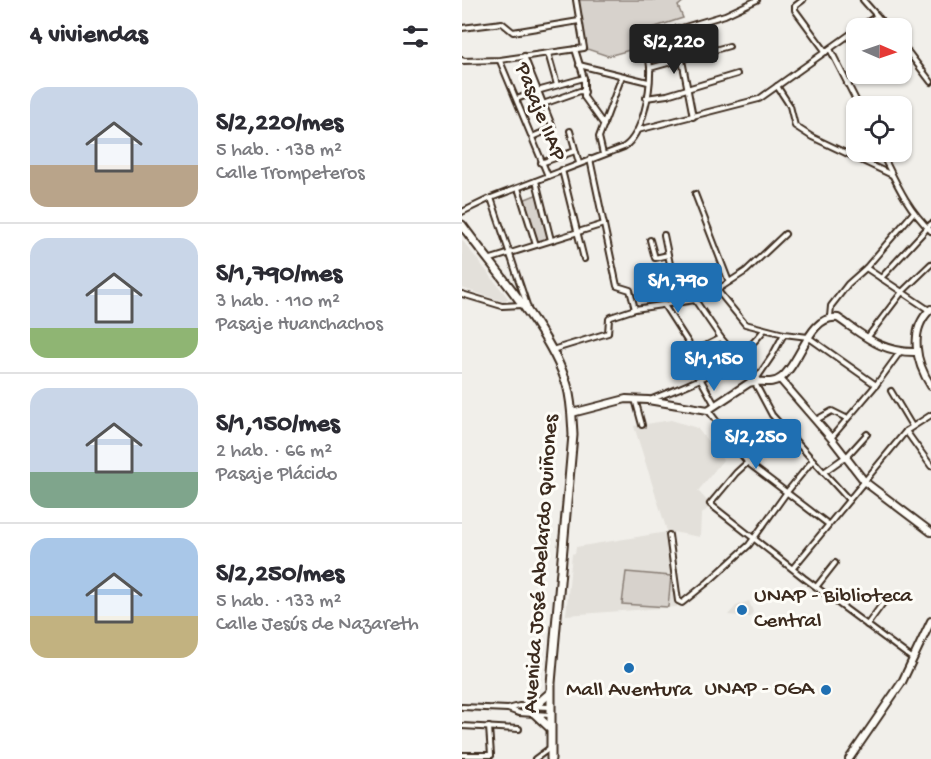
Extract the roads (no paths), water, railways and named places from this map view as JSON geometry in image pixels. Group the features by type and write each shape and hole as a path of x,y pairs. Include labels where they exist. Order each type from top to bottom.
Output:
{"main road":[{"name":"Avenida José Abelardo Quiñones","path":"462,225 522,305 552,350 567,385 572,413 570,477 550,693 551,759"},
{"path":"535,706 550,693"},
{"path":"535,714 549,728"}],"street":[{"path":"462,61 500,60 584,48 576,0"},
{"path":"462,212 491,198 624,147 631,142 638,130 646,98 650,68 645,39 725,15 757,0"},
{"path":"802,0 795,6 795,10 828,50 846,82"},
{"path":"863,0 877,16 874,18"},
{"path":"462,28 502,23 513,33 579,21"},
{"path":"678,28 693,117"},
{"path":"638,130 759,99 846,37"},
{"path":"650,68 729,46"},
{"path":"575,49 584,78 584,97 604,125"},
{"path":"548,54 558,85"},
{"path":"524,56 553,128 532,137"},
{"name":"Pasaje IIAP","path":"500,60 548,176"},
{"path":"912,60 931,82"},
{"path":"579,65 648,82"},
{"path":"646,98 667,96 738,74"},
{"path":"603,154 599,137 622,76"},
{"path":"517,99 584,78"},
{"path":"847,84 854,96"},
{"path":"777,86 790,106 795,126 812,137 892,175"},
{"path":"543,105 580,91 585,92"},
{"path":"570,131 579,163"},
{"path":"542,164 575,151"},
{"path":"590,159 617,286 630,290 635,309"},
{"path":"881,278 930,228 913,213 886,162"},
{"path":"562,170 584,259"},
{"path":"536,181 551,240"},
{"path":"518,188 536,245"},
{"path":"695,194 729,282"},
{"path":"491,198 531,319"},
{"path":"830,317 833,302 866,268 913,213"},
{"path":"488,261 604,224"},
{"path":"552,350 608,333 610,317 635,309 695,300 717,290 746,271 785,234"},
{"path":"664,235 678,303"},
{"path":"650,240 655,258 668,255"},
{"path":"867,338 902,292 931,264"},
{"path":"866,268 930,309 920,327 917,352 921,369 931,386"},
{"path":"717,290 745,324 808,338 876,386"},
{"path":"462,294 502,306 522,305"},
{"path":"695,300 721,338 748,370 765,404 849,500"},
{"path":"664,305 693,350 721,338"},
{"path":"755,381 769,383 780,379 793,365 808,338 824,320 830,317 838,318 886,349 917,352"},
{"path":"648,400 701,380 737,357 764,330"},
{"path":"708,410 755,381 784,334"},
{"path":"831,438 876,386 900,352"},
{"path":"780,379 846,456 865,482 931,532"},
{"path":"701,380 715,405"},
{"path":"891,391 912,426"},
{"path":"635,399 642,425"},
{"path":"572,413 635,399 708,410 748,463 828,524"},
{"path":"816,420 832,411 846,418"},
{"path":"793,568 906,431 931,415"},
{"path":"785,428 711,501 711,505 913,660"},
{"path":"906,431 931,466"},
{"path":"824,472 846,456 867,434"},
{"path":"669,535 678,601 682,603 708,582 754,538 813,460"},
{"path":"817,586 834,563"},
{"path":"867,625 886,599"},
{"path":"849,759 902,682 931,621"},
{"path":"508,709 519,706 550,706"},
{"path":"462,707 508,709 519,713 549,715"},
{"path":"462,726 519,729"},
{"path":"462,755 493,757 489,727"},
{"path":"535,759 550,748"}],"place":[{"name":"UNAP - Biblioteca Central","path":"742,610"},
{"name":"Mall Aventura","path":"629,668"},
{"name":"UNAP - OGA","path":"826,690"}]}
